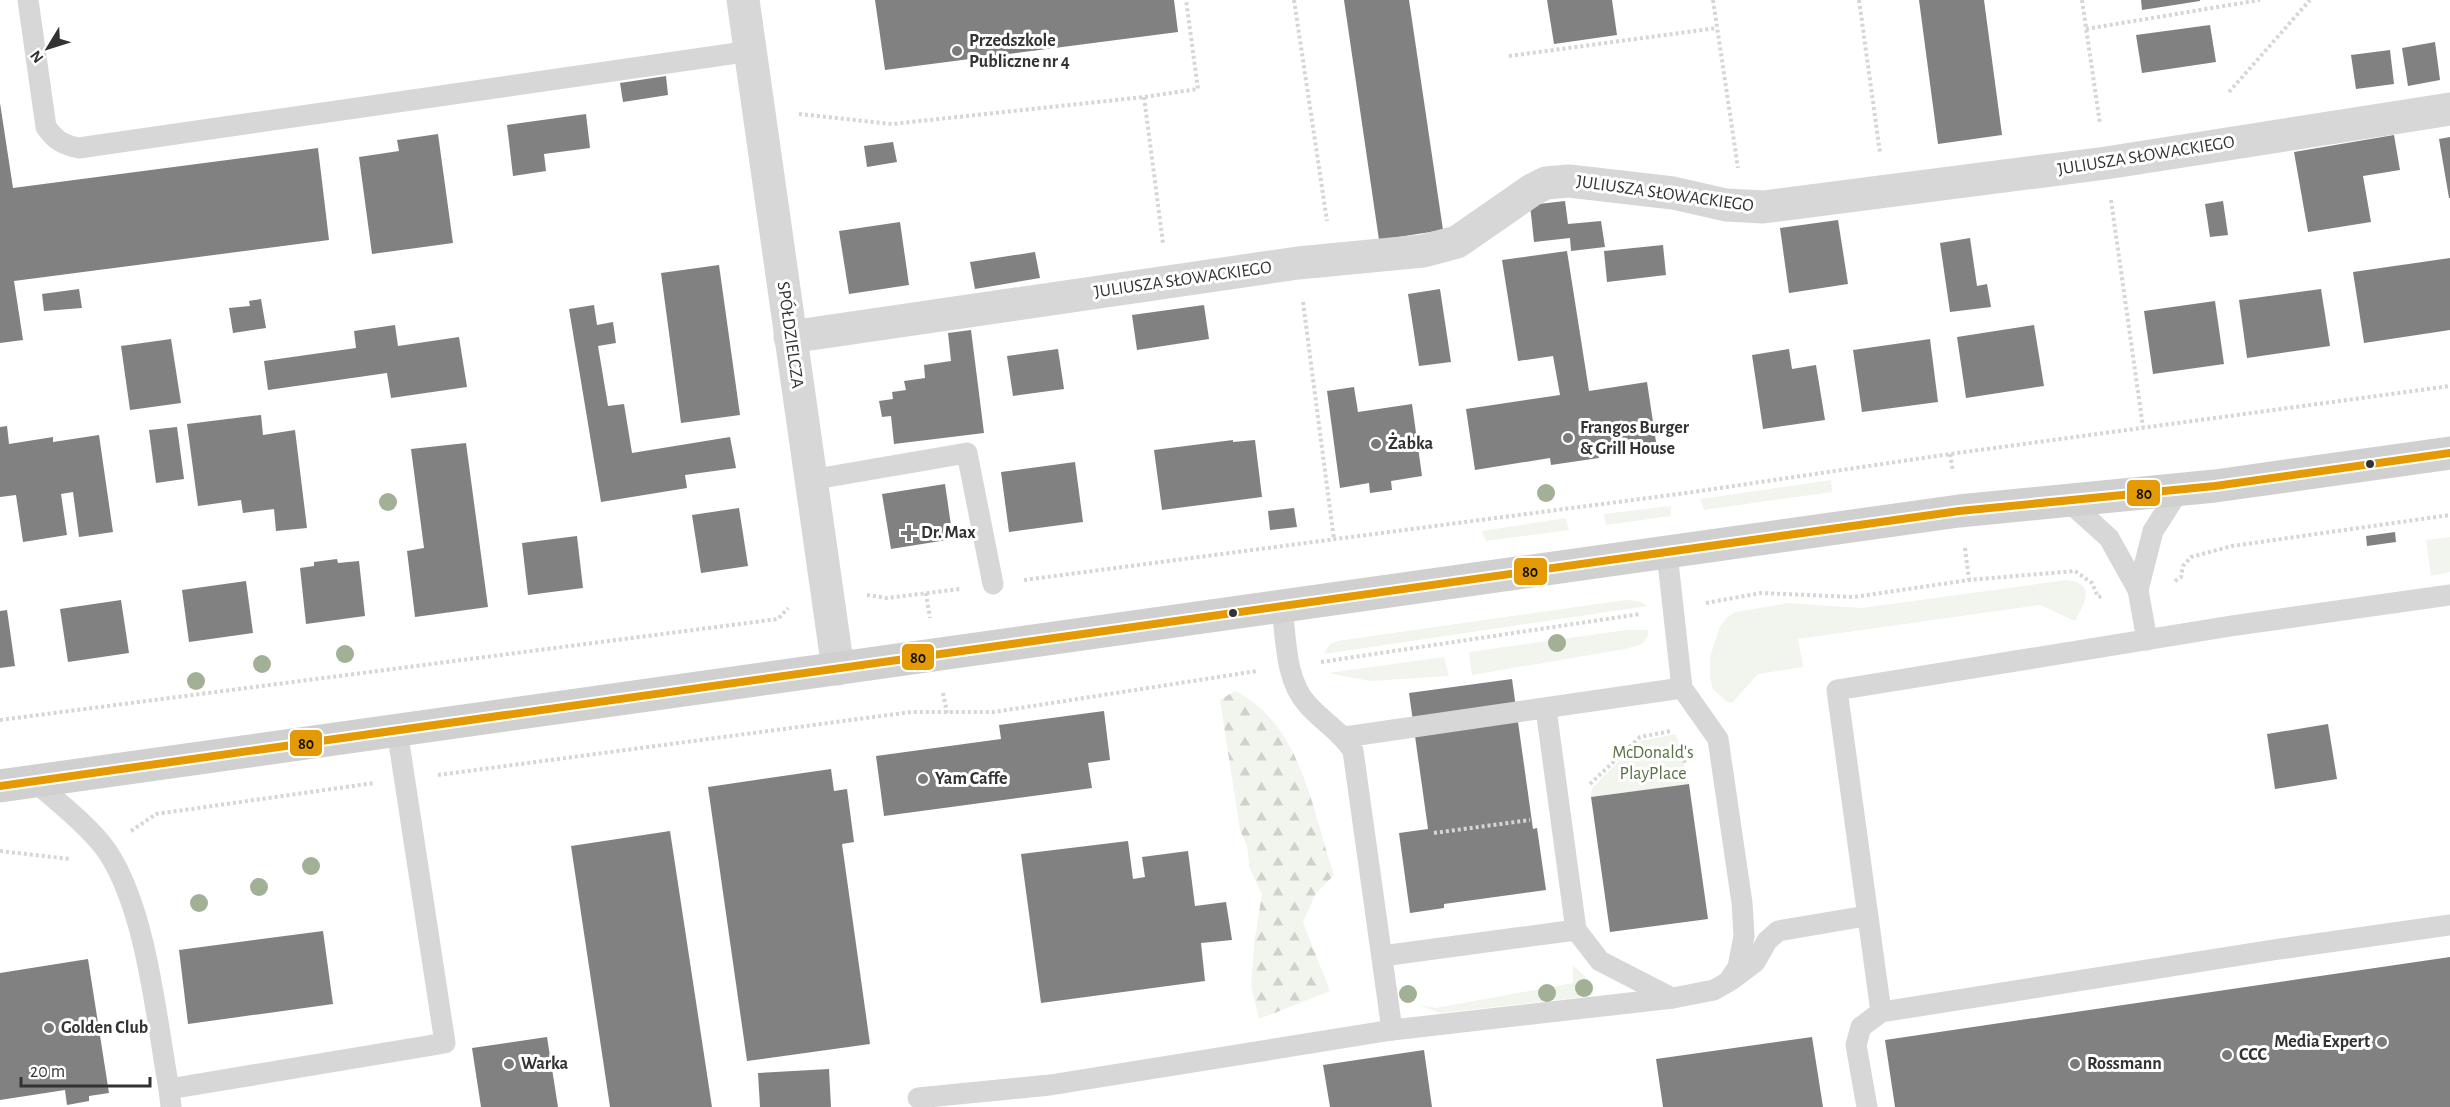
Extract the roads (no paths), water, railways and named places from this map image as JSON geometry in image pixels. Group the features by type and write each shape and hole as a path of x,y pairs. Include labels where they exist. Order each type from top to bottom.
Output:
{"main road":[{"path":"0,786 1959,512 2180,489 2450,453"}],"street":[{"name":"SPÓŁDZIELCZA","path":"743,0 838,669"},
{"name":"JULIUSZA SŁOWACKIEGO","path":"790,337 1298,263 1423,251 1457,242 1532,190 1546,183 1569,181 1763,207 2106,163 2450,109"}],"lane":[{"path":"28,0 46,127 54,138 65,145 79,148 751,51"},
{"path":"810,480 968,453 993,584"},
{"path":"2138,590 2153,531 2180,489"},
{"path":"2068,501 2109,538 2138,590 2147,640"},
{"path":"1667,553 1682,688 1718,739 1742,903 1744,936 1738,967 1728,982"},
{"path":"1881,1012 1866,916 1837,690 2147,640 2450,595"},
{"path":"1282,607 1294,683 1306,704 1345,737 1353,751 1392,1030"},
{"path":"1345,737 1682,688"},
{"path":"1546,709 1576,930 1600,961 1673,998"},
{"path":"34,781 105,849 117,868 129,897 143,946 170,1098 445,1043 397,730"},
{"path":"918,1098 1050,1085 1392,1030 1673,998 1714,990 1728,982 1755,962 1767,941 1778,931 1866,916"},
{"path":"1867,1107 1856,1045 1861,1027 1881,1012 2450,925"},
{"path":"1382,956 1576,930"}],"place":[{"name":"Przedszkole Publiczne nr 4","path":"957,51"},
{"name":"Frangos Burger & Grill House","path":"1568,438"},
{"name":"Żabka","path":"1376,444"},
{"name":"Dr. Max","path":"909,533"},
{"name":"Yam Caffe","path":"923,779"},
{"name":"Golden Club","path":"49,1028"},
{"name":"Media Expert","path":"2382,1042"},
{"name":"CCC","path":"2227,1055"},
{"name":"Warka","path":"509,1064"},
{"name":"Rossmann","path":"2075,1064"}],"park label":[{"name":"McDonald's PlayPlace","path":"1653,763"}]}
